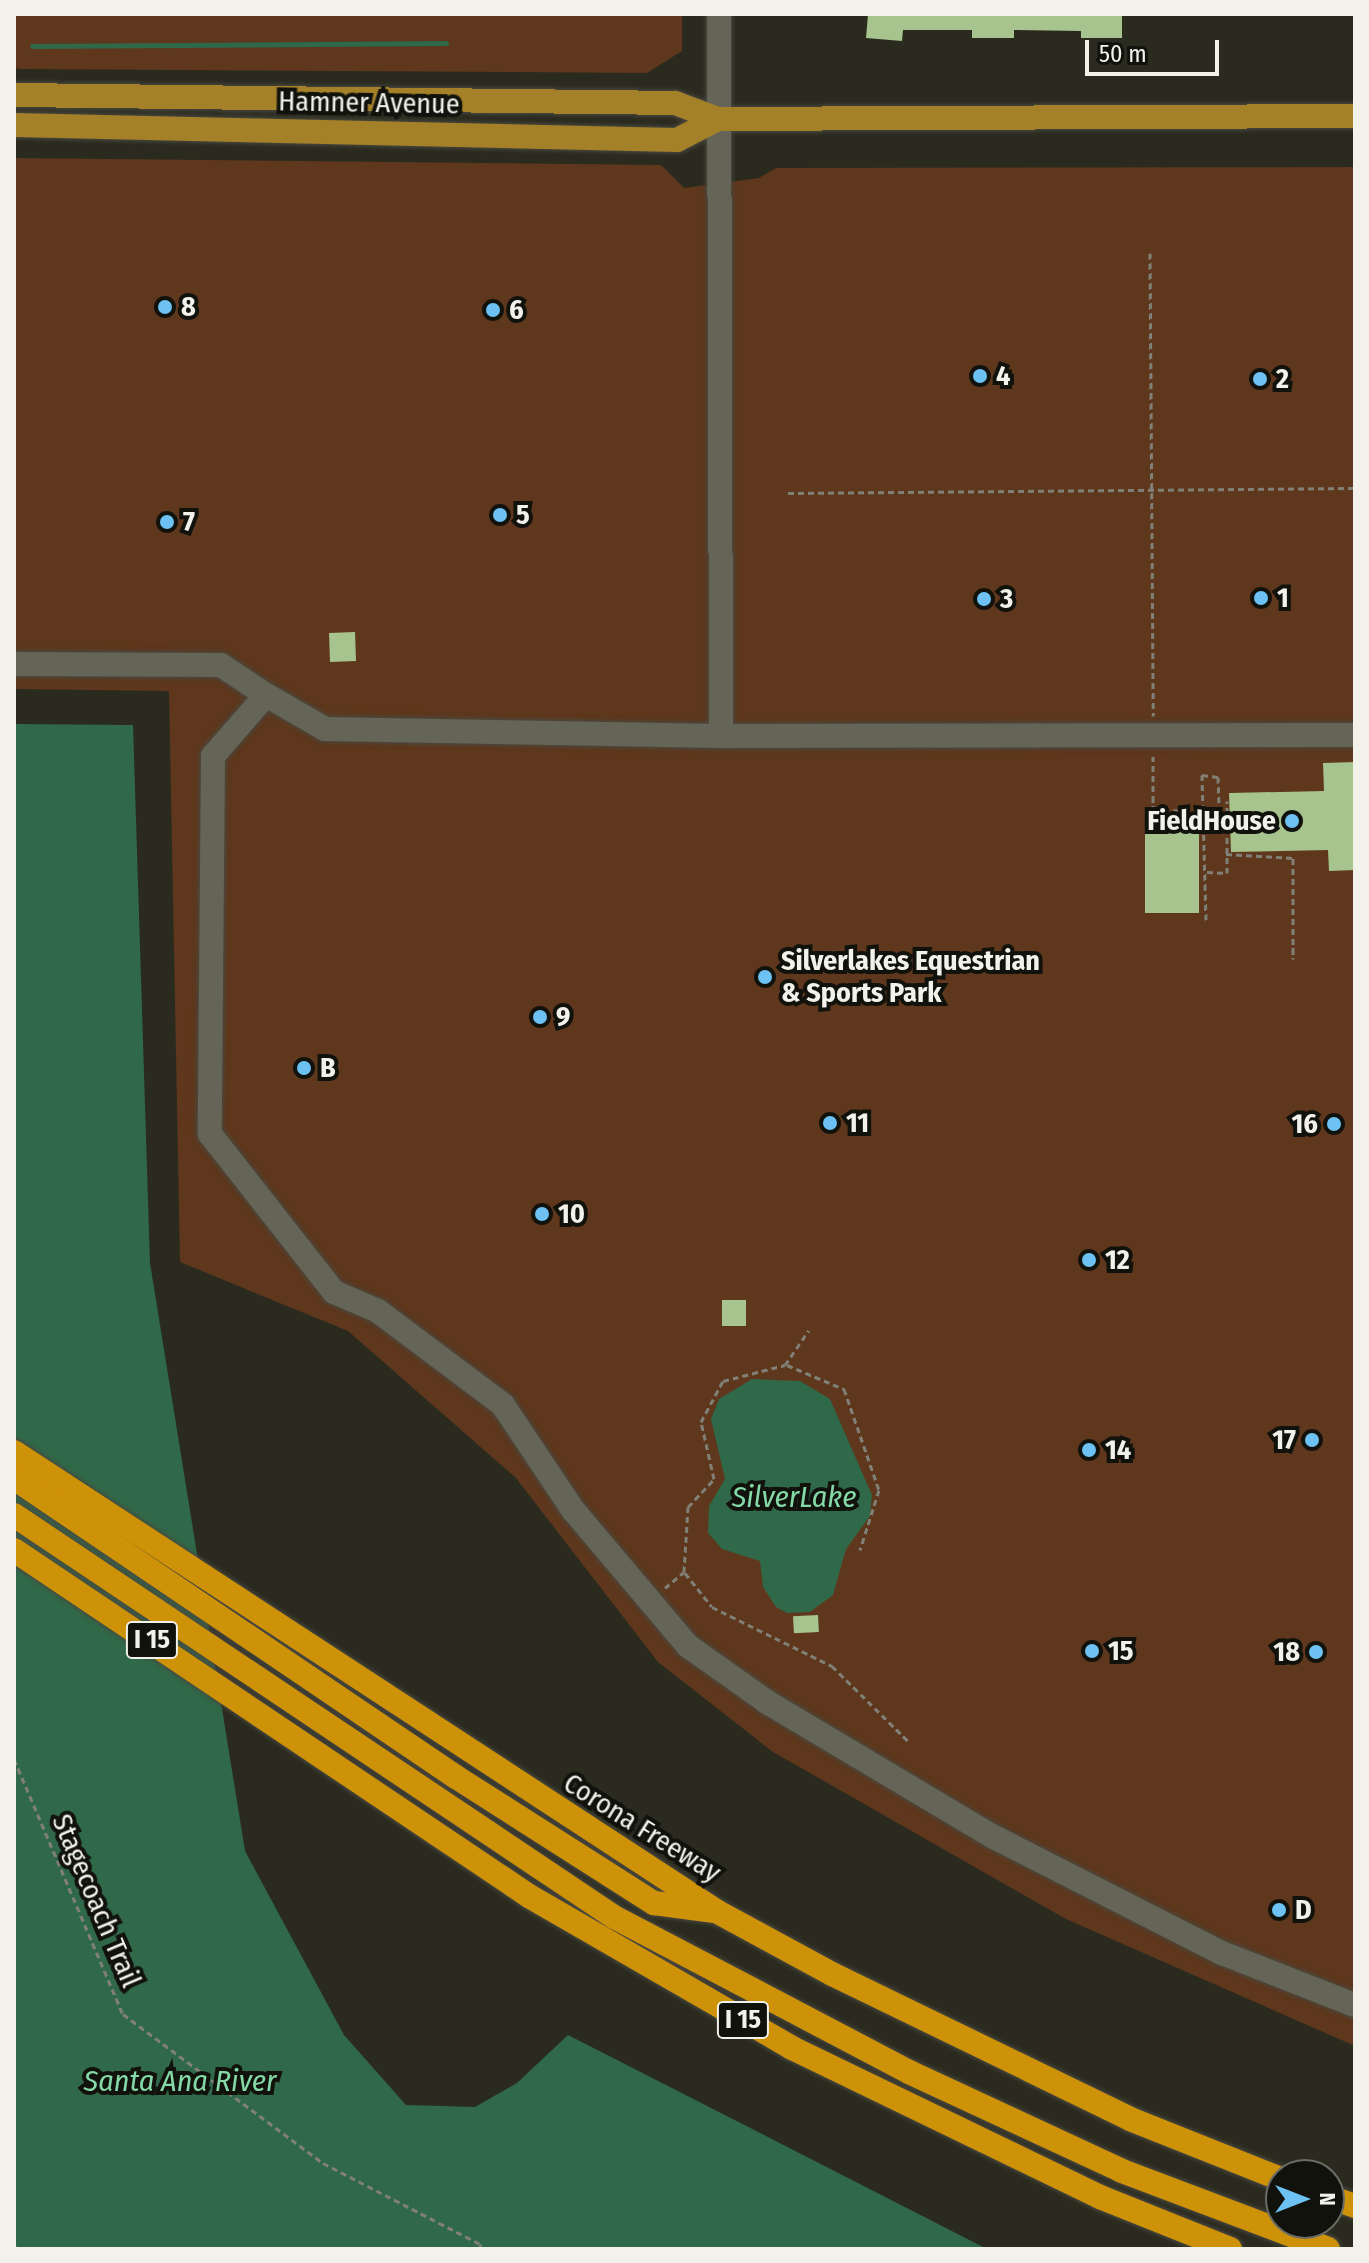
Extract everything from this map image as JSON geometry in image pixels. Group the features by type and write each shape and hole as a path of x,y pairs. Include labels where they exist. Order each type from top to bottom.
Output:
{"highway":[{"name":"Corona Freeway","path":"14,1452 716,1911 832,1974 1130,2119 1265,2173"},
{"path":"14,1478 456,1777 654,1903 716,1911"},
{"path":"14,1515 284,1698 628,1924 909,2072 1122,2171 1328,2249"},
{"name":"I 15","path":"14,1550 529,1896 792,2048 1100,2197 1230,2249"}],"main road":[{"name":"Hamner Avenue","path":"14,95 675,103 718,119 1355,116"},
{"name":"Hamner Avenue","path":"14,125 677,140 718,119"}],"street":[{"path":"719,14 721,736"},
{"path":"14,664 221,665 325,729 721,736 1355,735"},
{"path":"266,695 213,756 210,1134 334,1292 378,1311 503,1405 573,1510 688,1646 767,1702 992,1836 1222,1953 1355,2005"}],"path":[{"path":"1150,253 1153,810 1203,811"},
{"path":"788,493 1355,488"},
{"path":"1206,920 1202,775 1218,777 1219,813 1227,816"},
{"path":"1205,872 1227,873 1227,801"},
{"path":"1226,854 1293,858 1293,959"},
{"path":"785,1365 809,1330"},
{"path":"860,1550 879,1490 844,1389 785,1365 723,1381 701,1422 714,1479 688,1507 684,1572 712,1607 832,1666 908,1741"},
{"path":"649,1600 684,1572"},
{"name":"Stagecoach Trail","path":"14,1759 123,2014 323,2163 480,2244 481,2249"}],"shaded area":[{"path":"14,14 682,14 682,51 647,73 21,69 14,68"},
{"name":"Silverlakes Equestrian & Sports Park","path":"14,158 661,165 684,188 759,178 776,168 1355,167 1355,2046 1066,1919 773,1752 658,1662 516,1478 348,1331 180,1262 169,691 14,689"}],"water":[{"name":"Santa Ana River","path":"14,724 133,725 150,1263 245,1851 344,2035 406,2105 475,2107 517,2083 568,2035 987,2249 14,2249"},
{"name":"SilverLake","path":"752,1379 800,1381 830,1399 872,1495 870,1516 846,1549 833,1595 810,1612 787,1613 776,1607 763,1587 760,1561 722,1549 708,1533 709,1506 725,1479 711,1419 719,1399"}],"building":[{"path":"868,14 1122,14 1122,38 1081,38 1081,31 1014,30 1014,38 972,38 972,30 903,30 902,41 866,38"},
{"path":"355,632 356,661 330,662 329,633"},
{"name":"FieldHouse","path":"1355,762 1355,870 1329,871 1328,850 1231,852 1229,793 1324,791 1323,763"},
{"path":"1145,817 1199,817 1199,913 1145,913"},
{"path":"722,1300 746,1300 746,1326 722,1326"},
{"path":"818,1615 819,1632 794,1633 793,1616"}],"waterway":[{"path":"32,46 446,43"}],"place":[{"name":"8","path":"165,307"},
{"name":"6","path":"493,310"},
{"name":"4","path":"980,376"},
{"name":"2","path":"1260,379"},
{"name":"5","path":"500,515"},
{"name":"7","path":"167,522"},
{"name":"1","path":"1261,598"},
{"name":"3","path":"984,599"},
{"name":"FieldHouse","path":"1292,821"},
{"name":"Silverlakes Equestrian & Sports Park","path":"765,977"},
{"name":"9","path":"540,1017"},
{"name":"B","path":"304,1068"},
{"name":"11","path":"830,1123"},
{"name":"16","path":"1334,1124"},
{"name":"10","path":"542,1214"},
{"name":"12","path":"1089,1260"},
{"name":"17","path":"1312,1440"},
{"name":"14","path":"1089,1450"},
{"name":"15","path":"1092,1651"},
{"name":"18","path":"1316,1652"},
{"name":"D","path":"1279,1910"}]}
